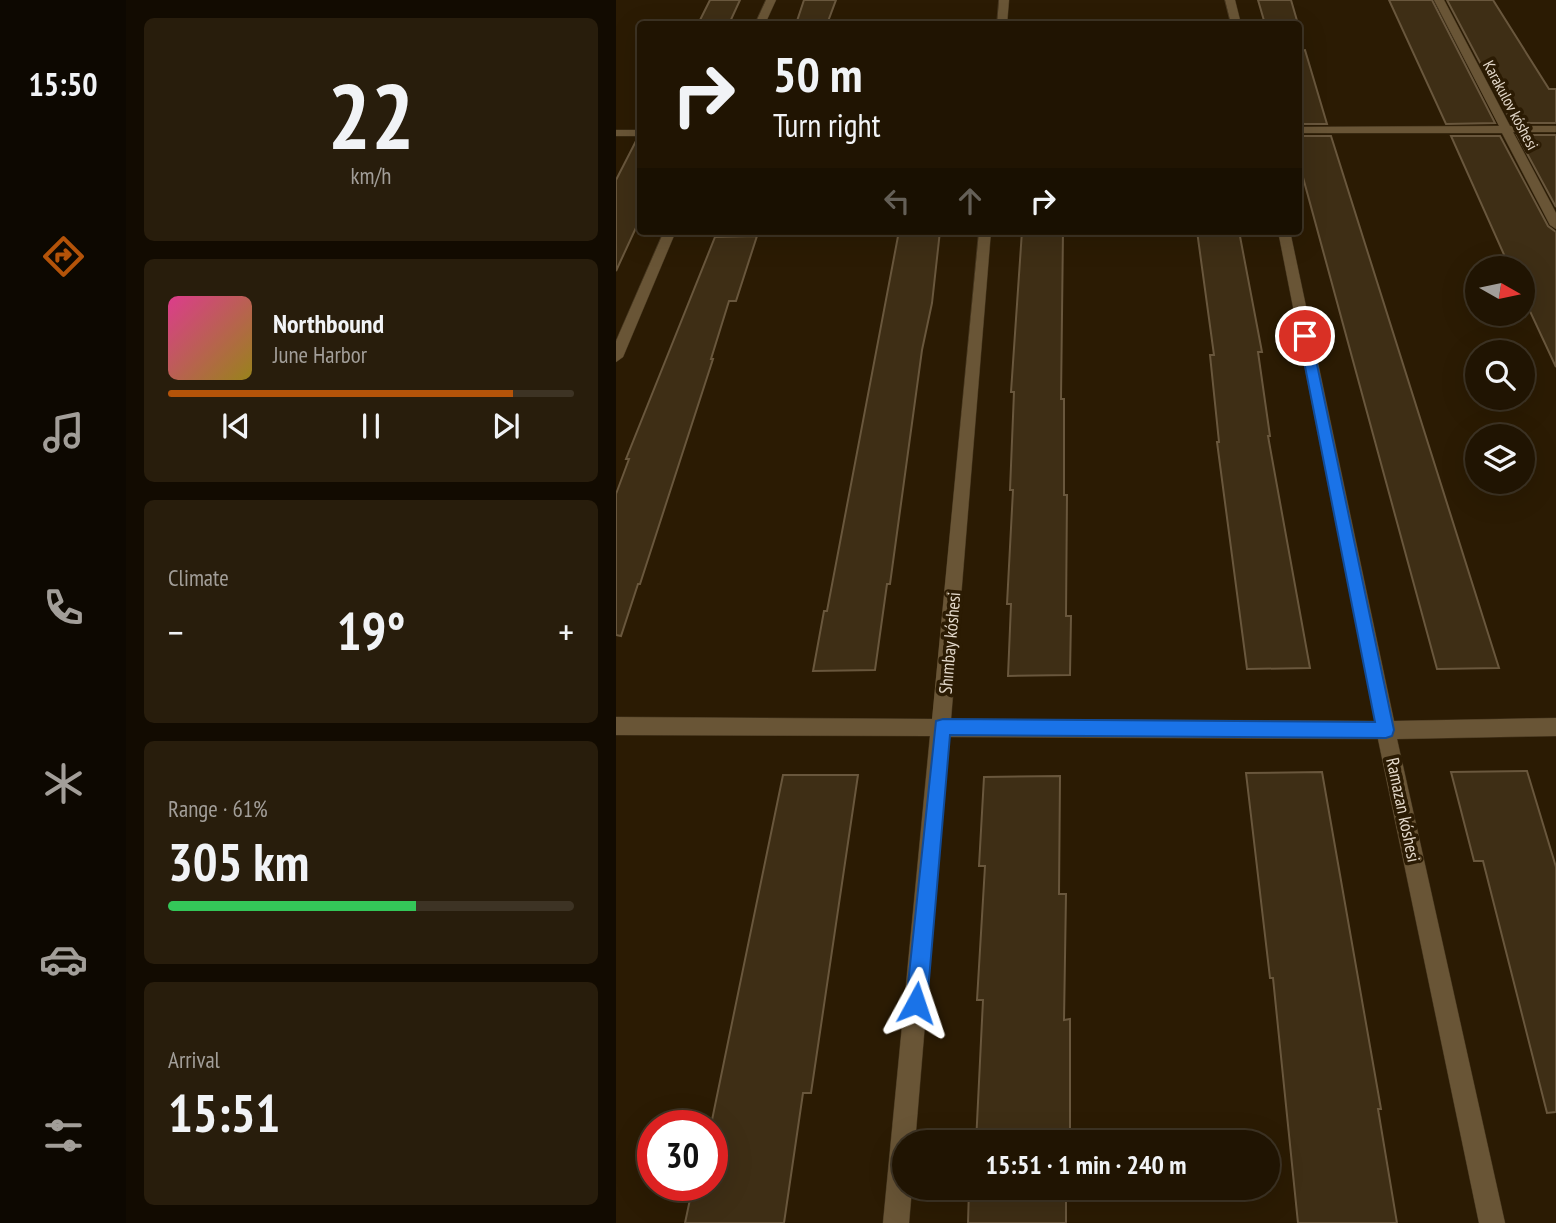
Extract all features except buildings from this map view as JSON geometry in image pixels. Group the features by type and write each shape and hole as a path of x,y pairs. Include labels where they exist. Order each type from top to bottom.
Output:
{"street":[{"path":"761,21 771,0"},
{"path":"1002,21 1004,0"},
{"path":"1230,0 1235,21"},
{"name":"Karakulov kóshesi","path":"1439,0 1556,225"},
{"path":"1302,131 1556,129"},
{"path":"616,133 637,133"},
{"path":"616,357 668,235"},
{"name":"Shımbay kóshesi","path":"896,1223 943,727 985,235"},
{"name":"Ramazan kóshesi","path":"1285,235 1386,730 1492,1223"},
{"path":"616,726 1386,730 1556,727"}],"route":[{"path":"916,1003 943,727 1386,730 1305,336"}]}
